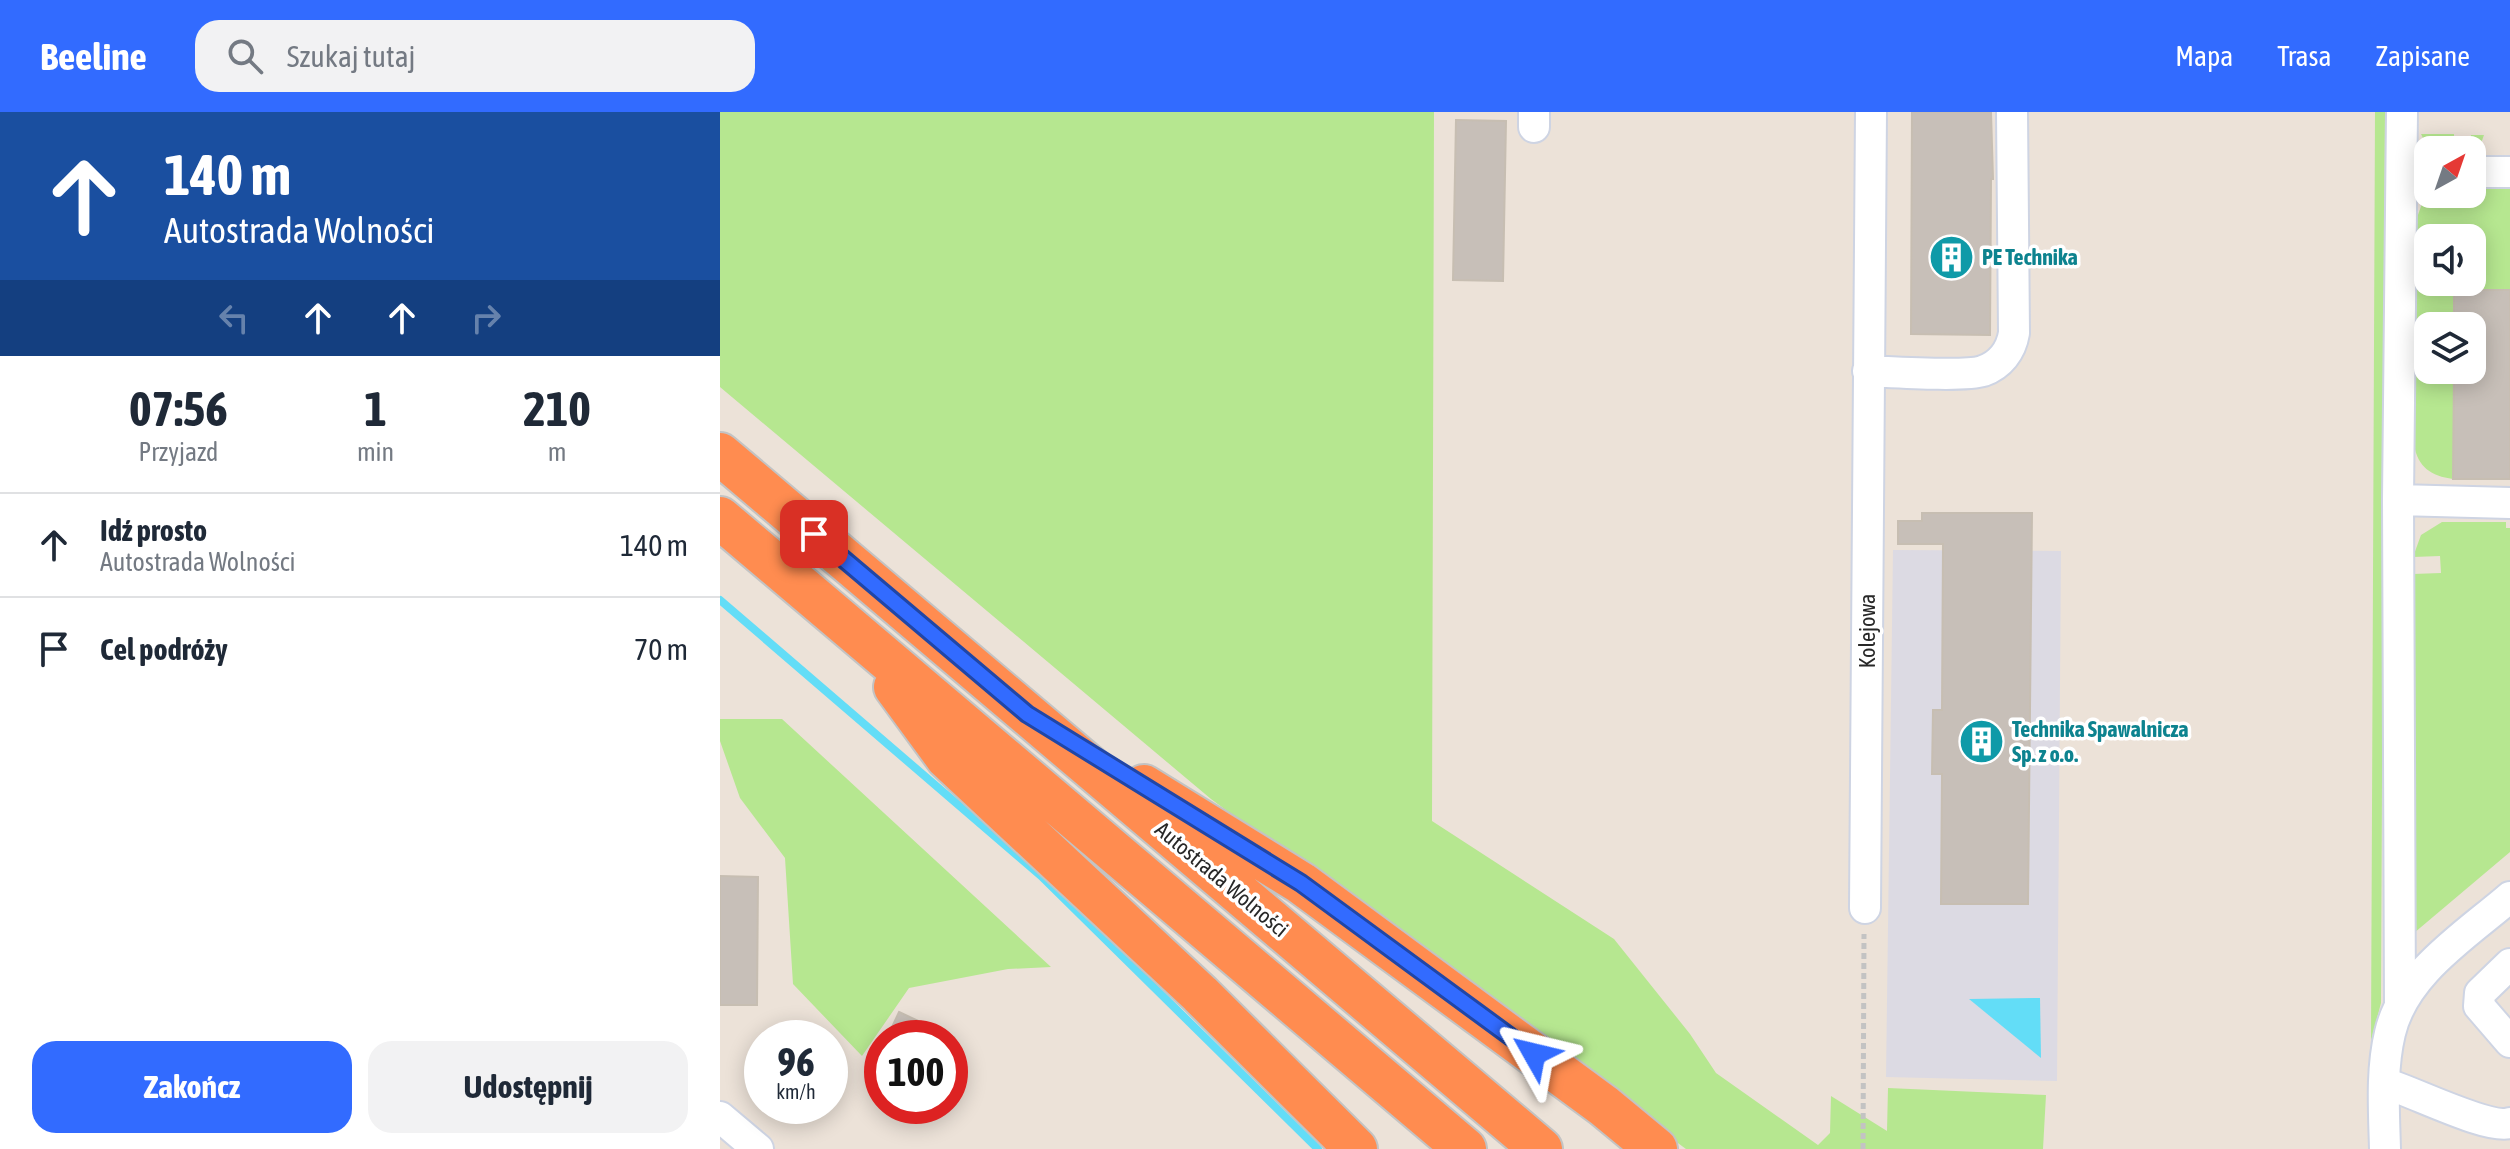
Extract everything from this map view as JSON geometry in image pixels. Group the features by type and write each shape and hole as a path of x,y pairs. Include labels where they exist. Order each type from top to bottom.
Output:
{"highway":[{"name":"Autostrada Wolności","path":"720,454 1541,1149"},
{"path":"720,518 1465,1149"},
{"path":"857,634 947,758 1200,994 1356,1149"},
{"path":"1027,714 1301,883 1604,1106 1656,1149"}],"street":[{"name":"Kolejowa","path":"1865,908 1871,112"},
{"path":"1868,371 1977,372 2000,361 2009,349 2014,333 2012,112"},
{"path":"2400,1006 2398,500 2414,172 2402,112"},
{"path":"2486,172 2510,172"},
{"path":"2398,500 2510,503"},
{"path":"2385,1149 2384,1083 2389,1037 2400,1006 2419,977 2504,914"},
{"path":"2510,964 2480,993 2479,1006 2510,1042"},
{"path":"2384,1083 2470,1116 2502,1125 2510,1123"},
{"path":"720,1117 758,1149"}],"path":[{"path":"1863,1149 1865,908"}],"shaded area":[{"name":"Technika Spawalnicza Sp. z o.o.","path":"1893,550 2061,551 2057,1081 1886,1077"}],"green space":[{"path":"720,112 1434,112 1432,821 1614,939 1690,1034 1716,1073 1818,1145 1830,1133 1831,1096 1887,1131 1888,1088 2046,1095 2043,1149 1686,1149 1211,799 720,387"},
{"path":"2375,112 2385,112 2381,1003 2371,1041"},
{"path":"2421,134 2454,134 2454,136"},
{"path":"2486,188 2510,188 2510,290 2486,290 2486,224 2415,224 2420,208 2486,208"},
{"path":"2414,296 2454,296 2454,312 2414,312"},
{"path":"2414,384 2454,384 2453,479 2438,476 2422,465 2414,445"},
{"path":"2442,522 2506,522 2506,528 2510,528 2510,852 2414,933 2413,574 2441,573 2440,556 2413,557 2421,535"},
{"path":"720,719 782,719 1051,967 1008,969 909,988 887,1020 864,1020 862,1056 848,1041 848,1020 828,1020 793,984 785,858 740,798 720,741"}],"water":[{"path":"2040,998 2041,1058 1969,999"}],"building":[{"name":"PE Technika","path":"1912,112 1991,112 1990,335 1911,334"},
{"path":"1456,120 1506,121 1503,281 1453,280"},
{"path":"2486,290 2510,290 2510,479 2453,479 2454,384 2486,384 2486,312 2454,312 2454,296 2486,296"},
{"name":"Technika Spawalnicza Sp. z o.o.","path":"1922,513 2032,513 2028,904 1941,904 1942,774 1932,774 1933,710 1942,710 1943,544 1898,544 1898,521 1922,521"},
{"path":"720,876 758,877 757,1005 720,1005"},
{"path":"899,1012 916,1020 895,1020"}],"waterway":[{"path":"720,600 1041,876 1318,1149"}],"place":[{"name":"PE Technika","path":"1951,257"},
{"name":"Technika Spawalnicza Sp. z o.o.","path":"1981,742"}],"route":[{"path":"814,534 1027,714 1301,883 1534,1054"}]}
